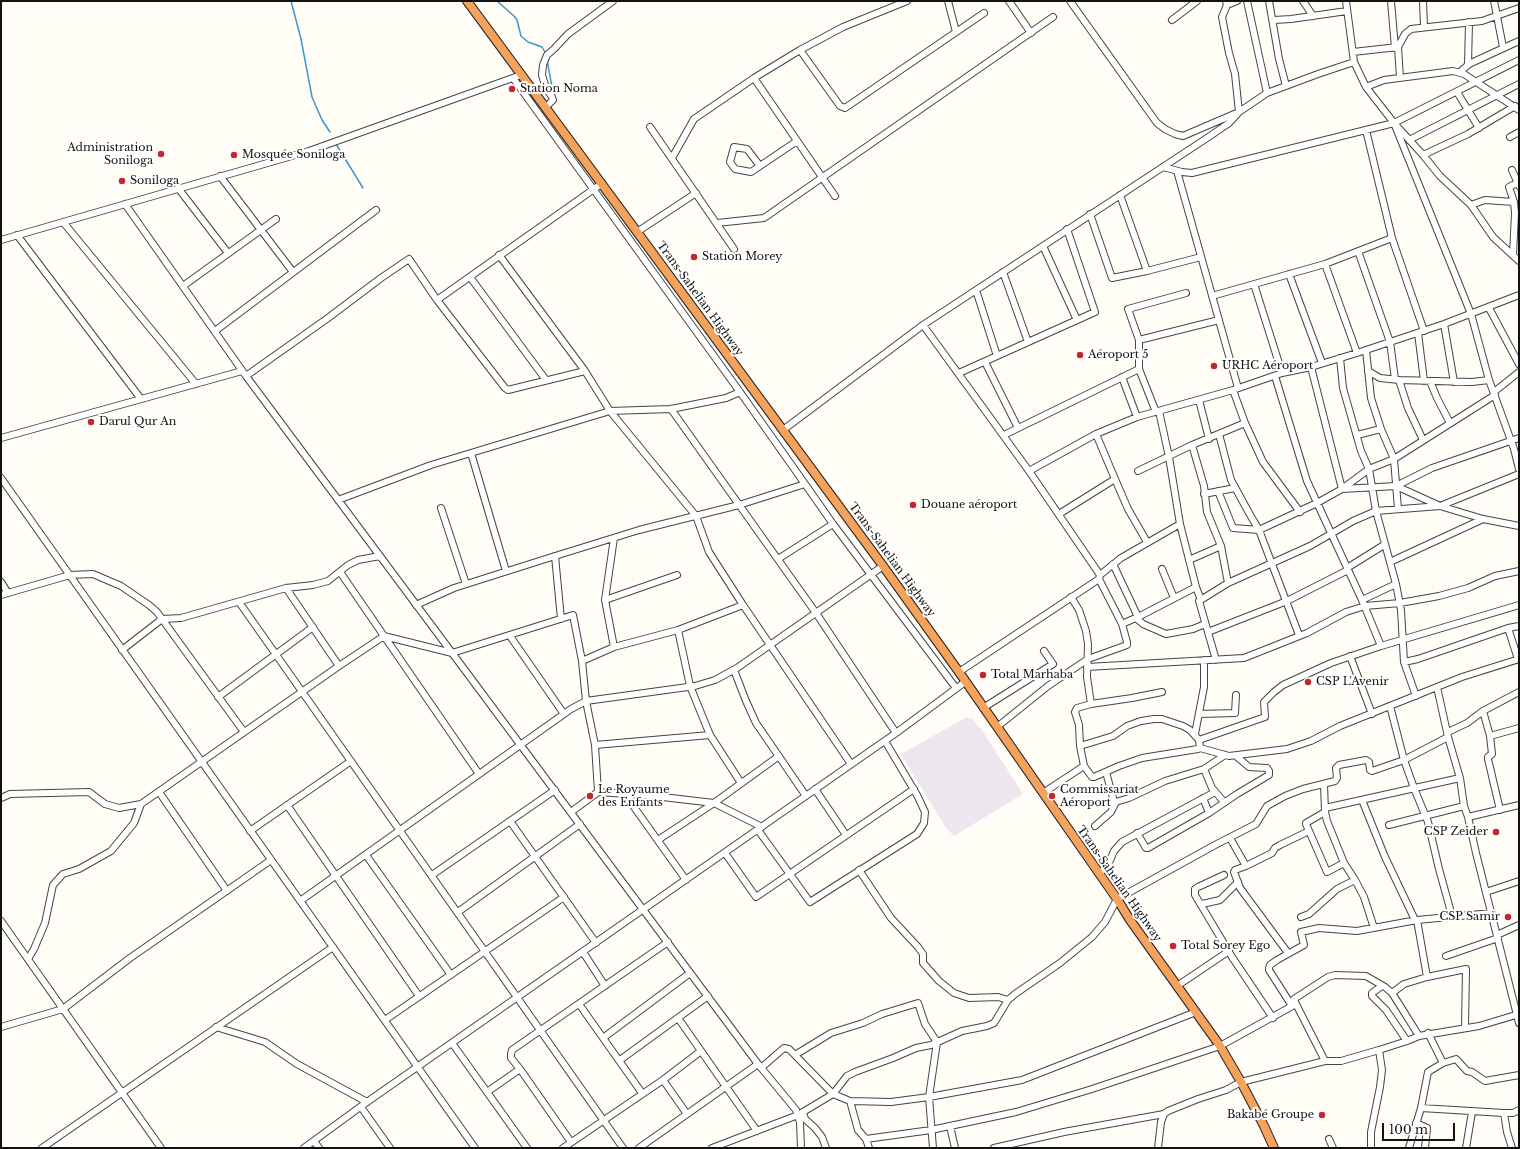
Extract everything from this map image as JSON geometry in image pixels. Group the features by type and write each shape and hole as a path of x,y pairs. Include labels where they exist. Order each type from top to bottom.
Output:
{"highway":[{"name":"Trans-Sahelian Highway","path":"467,1 883,566 959,672 1118,899 1130,920 1220,1046 1241,1082 1274,1148"}],"street":[{"path":"545,108 553,100 546,88 542,75 543,65 547,55 554,50 568,34 613,1"},
{"path":"672,158 694,119 754,78 800,50 843,27 907,1"},
{"path":"948,1 956,32"},
{"path":"1008,1 1031,33"},
{"path":"1070,1 1157,123 1165,130 1183,136 1239,112"},
{"path":"1172,20 1197,1"},
{"path":"1237,1 1226,3 1222,18 1235,74 1239,112"},
{"path":"1247,1 1267,93"},
{"path":"1269,1 1274,20 1279,59 1286,86"},
{"path":"1303,1 1313,16"},
{"path":"1346,1 1354,62 1366,87 1394,123 1440,176 1471,205 1493,237 1519,261"},
{"path":"1390,1 1400,78"},
{"path":"1423,1 1424,27"},
{"path":"1494,1 1503,47"},
{"path":"1396,48 1405,34 1411,29 1482,21 1519,8"},
{"path":"1274,20 1347,11"},
{"path":"800,50 840,106 844,108 984,13"},
{"path":"717,223 764,218 1053,17"},
{"path":"1468,65 1469,22"},
{"path":"1460,72 1468,65 1503,47 1519,41"},
{"path":"1353,52 1396,48"},
{"path":"1163,167 1192,173 1394,123 1519,60"},
{"path":"783,430 923,325 1223,127 1239,112 1267,93 1354,62"},
{"path":"1366,87 1384,80 1453,71 1460,72 1517,108"},
{"path":"1,240 309,151 522,75"},
{"path":"513,78 796,470 833,524 956,688"},
{"path":"754,78 835,196"},
{"path":"1409,140 1519,84"},
{"path":"1457,92 1478,128"},
{"path":"1423,155 1517,108"},
{"path":"1394,123 1471,314 1489,380 1512,440 1519,469"},
{"path":"650,127 734,249"},
{"path":"1366,130 1392,238 1421,332 1427,381 1450,423"},
{"path":"1510,137 1519,132"},
{"path":"760,166 747,149 734,147 730,162 735,169 751,172 760,166 797,141"},
{"path":"1177,170 1219,320 1235,389 1245,423 1263,462 1300,512"},
{"path":"1512,170 1518,185 1509,188 1514,202 1515,213 1513,255"},
{"path":"220,176 293,272"},
{"path":"436,300 601,184"},
{"path":"178,188 228,253"},
{"path":"637,232 696,193"},
{"path":"1120,195 1147,271"},
{"path":"1471,205 1485,200 1514,202"},
{"path":"125,204 244,374 690,973 760,1066 815,1128 822,1138 826,1148"},
{"path":"214,331 376,210"},
{"path":"1090,214 1112,278 1147,271 1201,257"},
{"path":"183,286 276,219"},
{"path":"63,222 196,384"},
{"path":"960,373 1095,312 1067,230"},
{"path":"17,235 141,399"},
{"path":"1212,296 1325,264 1392,238"},
{"path":"1043,246 1077,320"},
{"path":"1358,252 1390,342 1397,379 1408,408 1423,440"},
{"path":"499,256 585,370 610,411 696,516 709,552 743,605 851,764"},
{"path":"1,438 196,384 244,374 328,318 409,259 436,300 508,390 585,370"},
{"path":"1325,264 1357,353"},
{"path":"1003,272 1028,342"},
{"path":"1289,274 1322,363"},
{"path":"470,276 546,380"},
{"path":"1254,284 1282,373"},
{"path":"976,290 997,356"},
{"path":"1186,294 1128,309 1139,340 1139,369 1157,412 1169,457 1180,524 1196,587 1201,600 1199,601 1205,624 1216,660"},
{"path":"1029,471 1096,434 1137,417 1235,389 1282,373 1311,367 1357,353 1444,324 1519,296"},
{"path":"1489,308 1519,364"},
{"path":"1139,340 1219,320"},
{"path":"1444,324 1454,382"},
{"path":"923,325 960,373 1059,514 1099,577 1122,624 1127,642 1127,645 1088,659 1048,686 997,727"},
{"path":"1366,350 1372,398 1394,459 1398,509"},
{"path":"1340,358 1343,388 1361,451 1369,469 1376,511 1384,545 1396,584 1400,604 1404,662 1416,696"},
{"path":"985,362 1018,428"},
{"path":"1311,367 1342,489"},
{"path":"1004,435 1139,369"},
{"path":"1368,371 1380,378 1454,382 1489,380"},
{"path":"1218,491 1233,528 1259,530 1300,512 1342,489 1369,469 1394,459 1495,394 1519,372"},
{"path":"1275,376 1307,481 1365,606 1381,646"},
{"path":"1122,377 1137,417"},
{"path":"338,500 431,465 610,411 671,409 726,398 740,392"},
{"path":"1198,400 1209,438"},
{"path":"671,409 816,613 896,733"},
{"path":"1138,471 1192,445 1245,423"},
{"path":"1357,435 1382,429"},
{"path":"1096,434 1128,509 1147,542"},
{"path":"1219,434 1235,488 1259,530 1300,635"},
{"path":"1342,489 1396,486 1432,468 1519,438"},
{"path":"1192,445 1204,486 1207,512 1221,546 1228,583"},
{"path":"471,453 506,571"},
{"path":"796,470 808,464"},
{"path":"1201,600 1228,583 1310,546 1352,521 1376,511 1440,506 1519,474"},
{"path":"1,478 475,1148"},
{"path":"1059,514 1115,479"},
{"path":"416,605 466,584 506,571 614,538 739,504 805,484"},
{"path":"1396,486 1440,506 1483,520 1519,526"},
{"path":"1204,494 1235,488"},
{"path":"442,508 466,584"},
{"path":"1390,562 1483,520"},
{"path":"778,559 833,524"},
{"path":"959,672 1071,597 1099,577 1113,564 1147,542 1180,524"},
{"path":"614,538 605,600 614,647"},
{"path":"1208,632 1287,601 1347,569 1384,545"},
{"path":"1189,560 1221,546"},
{"path":"122,650 162,619 181,618 286,588 308,586 328,581 348,565 358,560 380,556"},
{"path":"555,556 561,619"},
{"path":"1113,564 1137,618 1143,624 1166,634 1205,624"},
{"path":"300,901 520,744 586,701 708,683 734,670 883,566"},
{"path":"1162,569 1174,598"},
{"path":"1087,667 1244,658 1307,633 1346,612 1365,606 1400,604 1439,596 1468,588 1495,576 1519,571"},
{"path":"340,572 480,774"},
{"path":"1,595 70,576 93,574 121,586 149,605 162,619 244,732"},
{"path":"605,600 677,575"},
{"path":"1,582 8,593"},
{"path":"1362,600 1396,584"},
{"path":"1122,624 1137,618 1196,587"},
{"path":"286,588 339,666"},
{"path":"1071,597 1079,610 1086,631 1088,659 1087,667 1091,704"},
{"path":"239,602 486,951 623,1148"},
{"path":"582,661 614,647 678,630 743,605"},
{"path":"1199,740 1265,717 1264,702 1283,685 1331,663 1381,646 1519,605"},
{"path":"1,798 10,794 89,792 105,804 119,808 141,804 384,636 452,653 573,615 582,661 586,701 595,745 598,792"},
{"path":"1404,662 1418,659 1508,628 1519,626"},
{"path":"218,697 313,627"},
{"path":"1162,692 1091,704 1077,708 1075,712 1080,733 1080,746 1084,766 1093,777 1142,758 1200,748 1225,755 1236,756 1299,746 1340,726 1462,676 1518,659 1508,628"},
{"path":"678,630 690,686 710,735 742,783"},
{"path":"510,636 564,714"},
{"path":"983,708 1053,664 1044,651"},
{"path":"1350,656 1372,714"},
{"path":"1195,734 1204,688 1204,660"},
{"path":"734,670 752,714 806,796"},
{"path":"304,1148 367,1102 885,741 965,682"},
{"path":"1437,687 1460,778 1464,806 1518,1014 1519,1023"},
{"path":"712,1148 801,1113 833,1094 847,1076 855,1072 916,1048 937,1042 962,1031 987,1026 994,1023 1008,1000 1060,963 1092,937 1105,922 1118,899 1256,824 1267,806 1285,796 1319,784 1335,781 1336,768 1339,765 1366,760 1369,762 1370,770 1372,771 1404,760 1467,723 1483,711 1519,692"},
{"path":"1199,714 1235,713 1236,695"},
{"path":"1390,706 1404,760 1430,826 1440,874 1452,916"},
{"path":"1483,711 1490,736 1492,754 1488,757 1488,759 1500,810"},
{"path":"1080,746 1113,736 1127,726 1141,721 1162,719 1176,723 1190,730 1199,740 1200,748"},
{"path":"1490,736 1519,728"},
{"path":"595,745 710,735"},
{"path":"571,812 598,792 654,796 714,803 760,828 810,902 917,834 924,823 925,812 914,789 885,741"},
{"path":"1095,826 1111,812 1116,802 1130,798 1165,781 1204,769 1225,755"},
{"path":"658,840 714,803 779,756"},
{"path":"1137,833 1146,848 1148,848 1209,813 1270,774 1267,768 1249,767 1236,756"},
{"path":"250,831 351,761"},
{"path":"1043,793 1084,766"},
{"path":"1204,769 1215,792 1224,802"},
{"path":"1106,772 1114,802 1116,802"},
{"path":"1344,863 1327,872 1306,823 1325,810 1460,778"},
{"path":"1324,784 1327,821 1344,863 1364,897 1374,928"},
{"path":"815,789 846,834"},
{"path":"725,853 756,897 846,834 914,789"},
{"path":"432,875 555,790"},
{"path":"159,792 227,891"},
{"path":"1100,874 1108,865 1114,851 1122,842 1215,792"},
{"path":"624,794 686,880"},
{"path":"1203,798 1209,813"},
{"path":"1362,800 1384,857 1416,920 1427,977"},
{"path":"28,959 45,923 53,885 63,874 79,869 111,851 134,822 141,804"},
{"path":"287,805 419,996"},
{"path":"1468,817 1519,805"},
{"path":"1389,825 1464,806"},
{"path":"510,821 596,943"},
{"path":"458,912 580,824"},
{"path":"1288,953 1243,892 1234,871 1272,853 1275,848 1280,845 1309,831"},
{"path":"1230,838 1246,866"},
{"path":"366,855 451,975"},
{"path":"1,1027 63,1009 130,958 271,860"},
{"path":"859,870 891,918 918,947 922,954 924,963 939,981 954,993 969,998 998,997 1008,1000"},
{"path":"1224,875 1195,889 1195,895 1202,904 1229,951 1273,1018"},
{"path":"1301,917 1309,914 1337,889 1355,880"},
{"path":"1486,892 1519,881"},
{"path":"1202,904 1220,900 1238,882"},
{"path":"385,1020 564,897"},
{"path":"1325,1061 1294,1005 1270,970 1270,965 1288,953 1304,945 1302,932 1319,928 1357,932 1416,920 1492,913"},
{"path":"1,921 161,1148"},
{"path":"1446,956 1498,937 1519,925"},
{"path":"571,1142 511,1058 510,1054 512,1050 668,942"},
{"path":"42,1148 333,947"},
{"path":"1177,986 1229,951"},
{"path":"583,952 605,986"},
{"path":"1392,993 1404,984 1427,977 1466,969 1465,1028"},
{"path":"603,1038 690,973"},
{"path":"1294,1005 1294,999 1328,977 1335,975 1366,976 1392,993 1419,1036"},
{"path":"1382,986 1372,993 1372,996 1386,1010 1406,1041"},
{"path":"620,1060 708,996"},
{"path":"795,1055 831,1034 882,1014 918,1003 925,1024 937,1042 929,1097 933,1148"},
{"path":"579,1004 642,1093"},
{"path":"866,1139 931,1130 1016,1112 1045,1103 1220,1046 1294,1005"},
{"path":"639,1148 726,1086 760,1066 784,1048 789,1049 833,1094 850,1101 891,1102 929,1097 1022,1080 1196,1012"},
{"path":"994,1148 1079,1129 1164,1114 1198,1099 1226,1090 1241,1082 1325,1061 1340,1061 1379,1050 1428,1033 1479,1026 1518,1014"},
{"path":"678,1018 758,1131"},
{"path":"216,1027 265,1042 297,1064 367,1102"},
{"path":"1428,1033 1443,1063"},
{"path":"452,1043 527,1148"},
{"path":"1370,1148 1371,1132 1382,1070 1379,1050"},
{"path":"563,1148 663,1080 701,1051"},
{"path":"1409,1148 1421,1108 1428,1072 1443,1063 1456,1059 1467,1071 1472,1072 1485,1081 1519,1075"},
{"path":"487,1092 520,1069"},
{"path":"663,1080 687,1114"},
{"path":"850,1101 858,1130 866,1139 869,1148"},
{"path":"361,1107 390,1148"},
{"path":"1421,1108 1504,1113 1513,1113 1519,1110"},
{"path":"1466,1148 1472,1112"},
{"path":"801,1113 801,1148"},
{"path":"1504,1113 1507,1132 1512,1148"},
{"path":"1158,1148 1164,1114"},
{"path":"1416,1124 1427,1128 1424,1148"},
{"path":"950,1126 955,1148"},
{"path":"1329,1139 1332,1148"},
{"path":"314,1141 319,1148"}],"shaded area":[{"path":"967,717 969,719 972,718 979,728 980,727 1023,794 954,836 946,828 901,754"}],"waterway":[{"path":"291,1 301,39 312,97 322,120 330,132"},
{"path":"497,1 517,20 521,36 528,42 542,47 546,54"},
{"path":"547,60 552,87"},
{"path":"336,144 363,188"}],"place":[{"name":"Station Noma","path":"512,89"},
{"name":"Administration Soniloga","path":"161,154"},
{"name":"Mosquée Soniloga","path":"234,155"},
{"name":"Soniloga","path":"122,181"},
{"name":"Station Morey","path":"694,257"},
{"name":"Aéroport 5","path":"1080,355"},
{"name":"URHC Aéroport","path":"1214,366"},
{"name":"Darul Qur An","path":"91,422"},
{"name":"Douane aéroport","path":"913,505"},
{"name":"Total Marhaba","path":"983,675"},
{"name":"CSP L'Avenir","path":"1308,682"},
{"name":"Le Royaume des Enfants","path":"590,796"},
{"name":"Commissariat Aéroport","path":"1052,796"},
{"name":"CSP Zeider","path":"1496,832"},
{"name":"CSP Samir","path":"1508,917"},
{"name":"Total Sorey Ego","path":"1173,946"},
{"name":"Bakabé Groupe","path":"1322,1115"}]}
